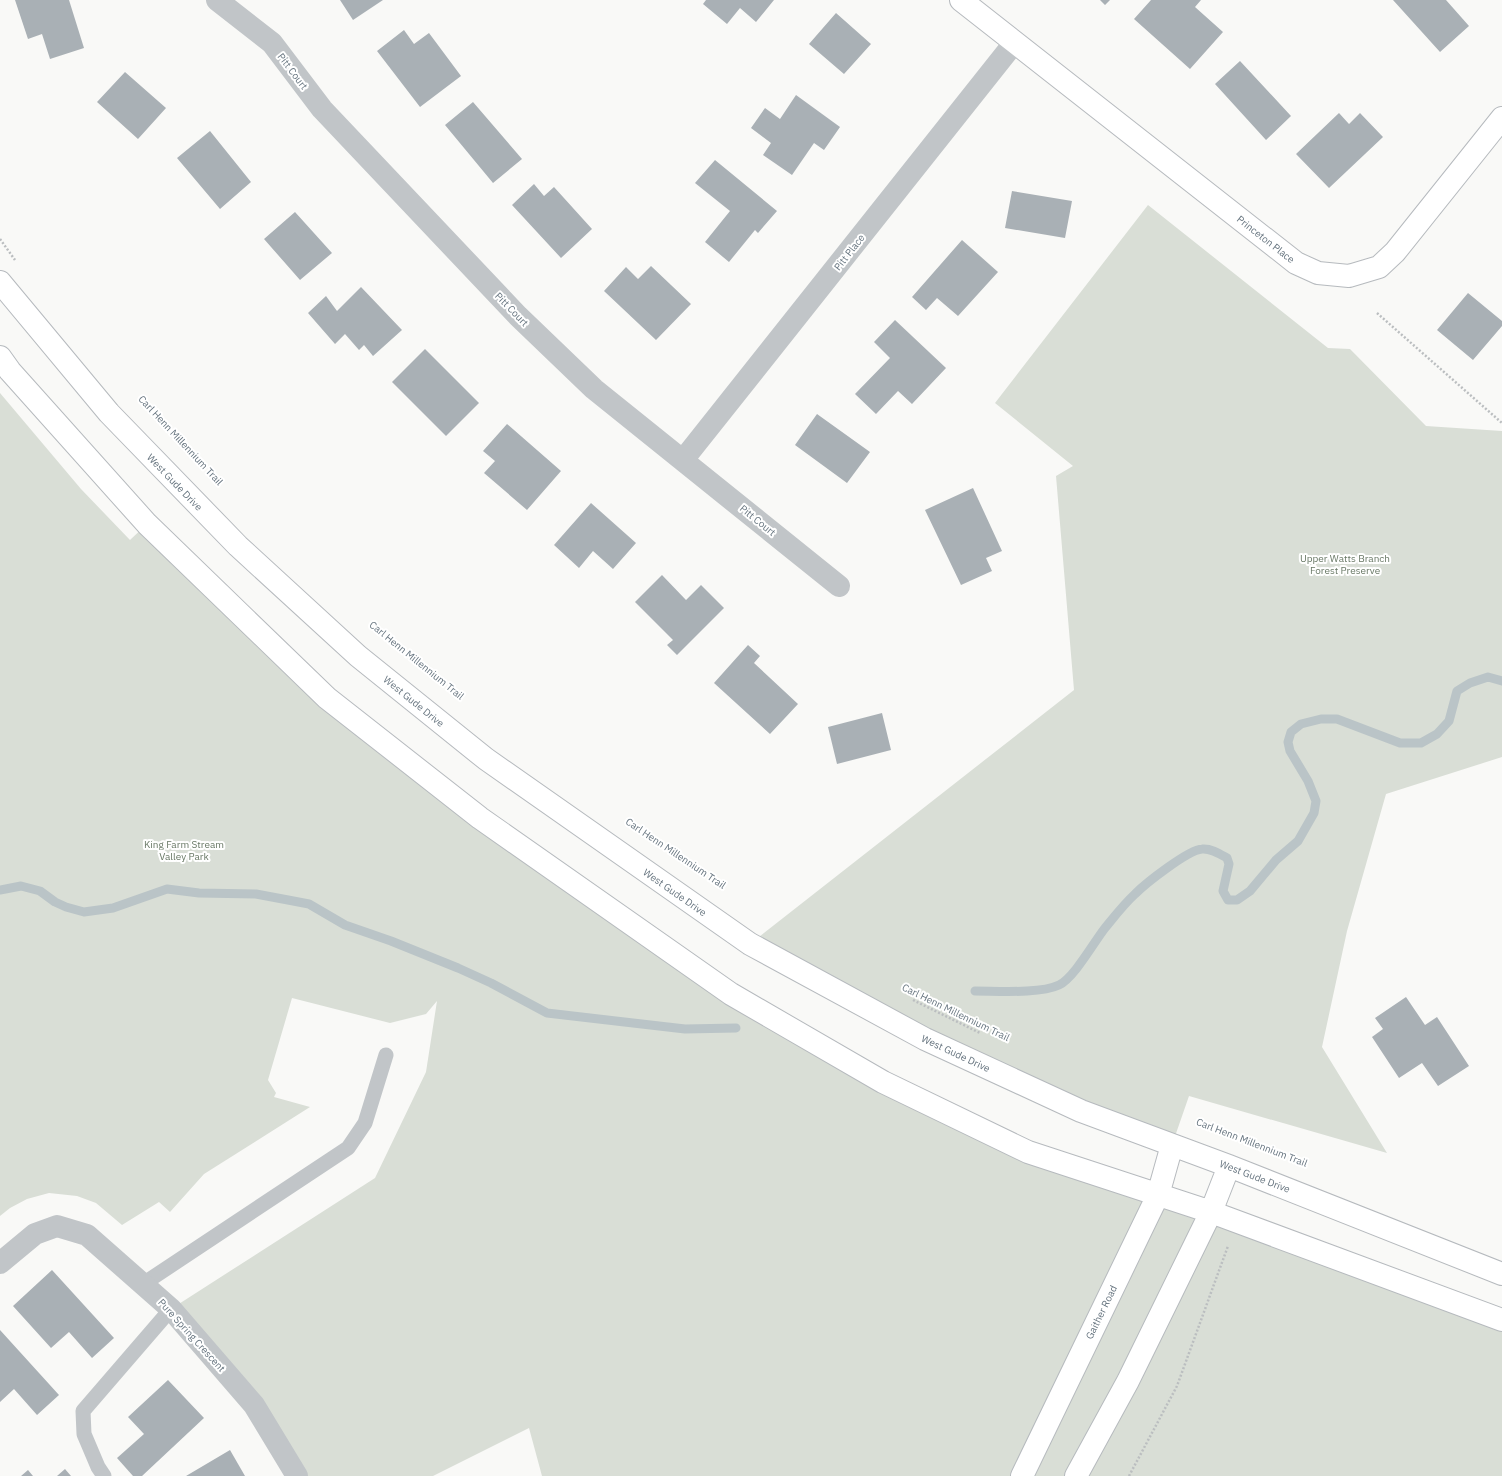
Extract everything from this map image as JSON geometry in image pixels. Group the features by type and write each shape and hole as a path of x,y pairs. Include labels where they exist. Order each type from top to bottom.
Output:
{"main road":[{"name":"Princeton Place","path":"961,0 1296,263 1318,273 1349,276 1379,267 1395,252 1502,118"},
{"name":"West Gude Drive","path":"0,282 109,413 238,546 358,656 486,759 750,944 925,1039 1081,1111 1229,1166 1502,1274"},
{"path":"0,357 10,371 146,524 327,698 480,818 731,994 883,1082 1028,1152 1212,1212 1502,1320"},
{"name":"Gaither Road","path":"1022,1476 1158,1195 1172,1145"},
{"path":"1076,1476 1128,1381 1212,1212 1229,1166"}],"street":[{"name":"Pitt Court","path":"217,0 272,43 322,109 518,316 594,388 839,586"},
{"name":"Pitt Place","path":"683,460 1014,43"},
{"name":"Pure Spring Crescent","path":"0,1263 35,1234 57,1226 87,1235 171,1309 254,1406 296,1476"}],"lane":[{"path":"143,1284 348,1148 365,1123 386,1055"},
{"path":"104,1476 98,1467 84,1434 83,1411 171,1309"}],"path":[{"path":"0,240 17,262"},
{"path":"1377,313 1502,423"},
{"name":"Carl Henn Millennium Trail","path":"912,1000 982,1034"},
{"path":"1129,1476 1177,1386 1236,1222"}],"green space":[{"name":"Upper Watts Branch Forest Preserve","path":"1148,205 1328,348 1350,349 1426,426 1502,431 1502,757 1386,794 1347,931 1322,1047 1387,1153 1189,1096 1172,1145 750,944 1074,690 1056,476 1073,466 995,403"},
{"name":"King Farm Stream Valley Park","path":"0,393 81,489 130,540 147,524 327,698 731,994 1028,1152 1502,1320 1502,1476 542,1476 529,1428 433,1476 297,1476 171,1309 375,1178 426,1072 437,1001 426,1014 390,1023 292,998 268,1080 276,1093 274,1097 310,1107 204,1174 170,1212 159,1202 122,1225 96,1203 77,1196 49,1193 27,1199 10,1208 0,1216"}],"building":[{"path":"15,0 69,0 84,48 50,59 42,34 28,39"},
{"path":"340,0 383,0 353,20"},
{"path":"706,0 774,0 756,22 740,8 727,24 703,4"},
{"path":"1100,0 1110,0 1105,5"},
{"path":"1151,0 1201,0 1195,7 1223,32 1190,69 1134,19"},
{"path":"1393,0 1446,0 1469,26 1440,52"},
{"path":"836,13 871,44 844,74 809,44"},
{"path":"404,30 414,44 429,33 461,76 420,107 377,51"},
{"path":"1240,61 1291,116 1266,140 1215,84"},
{"path":"125,72 166,108 138,139 97,102"},
{"path":"796,95 840,127 824,150 814,143 792,175 763,155 771,143 751,128 765,108 780,119"},
{"path":"473,102 522,159 493,183 445,125"},
{"path":"1339,113 1349,124 1360,113 1383,137 1329,188 1296,154"},
{"path":"210,131 251,182 220,209 177,158"},
{"path":"715,160 777,211 758,233 755,230 729,262 705,242 730,211 695,183"},
{"path":"534,184 544,196 554,187 592,229 561,258 512,205"},
{"path":"1012,191 1072,201 1065,238 1005,228"},
{"path":"295,212 332,253 300,280 264,239"},
{"path":"962,240 998,272 958,316 937,298 926,310 912,297"},
{"path":"651,266 691,304 656,340 604,291 626,267 638,279"},
{"path":"361,287 402,330 373,356 364,345 359,350 345,334 335,344 308,313 326,296 337,311"},
{"path":"1468,293 1502,321 1502,326 1473,360 1437,330"},
{"path":"895,320 946,368 912,404 898,391 876,414 855,394 890,358 874,342"},
{"path":"425,349 479,403 446,436 392,382"},
{"path":"817,414 870,452 847,483 795,445"},
{"path":"507,424 561,471 527,510 484,473 495,461 483,451"},
{"path":"973,488 1002,551 986,558 992,571 961,585 925,510"},
{"path":"591,503 636,543 613,569 593,551 579,568 554,545"},
{"path":"662,575 686,600 701,585 724,608 677,655 667,645 673,640 635,602"},
{"path":"748,645 760,656 754,663 798,704 770,734 714,683"},
{"path":"882,713 891,750 837,764 828,727"},
{"path":"1406,997 1425,1025 1437,1017 1469,1066 1438,1086 1422,1063 1399,1078 1372,1037 1383,1029 1375,1018"},
{"path":"52,1270 114,1338 92,1358 69,1332 51,1348 13,1306"},
{"path":"0,1330 59,1395 37,1415 14,1389 0,1402"},
{"path":"168,1380 204,1418 142,1476 133,1476 117,1458 144,1434 128,1417"},
{"path":"230,1450 245,1476 186,1476"},
{"path":"65,1469 71,1476 57,1476"},
{"path":"28,1470 33,1476 21,1476"}],"waterway":[{"path":"975,991 1030,991 1051,988 1059,985 1065,981 1077,968 1105,928 1131,898 1148,882 1167,868 1196,851 1209,849 1227,858 1229,864 1223,891 1228,900 1237,900 1250,891 1276,860 1298,841 1314,813 1316,801 1308,781 1290,751 1288,742 1291,732 1301,724 1321,719 1337,719 1400,743 1421,743 1437,734 1449,721 1457,691 1470,683 1488,677 1502,681"},
{"path":"0,890 21,886 40,891 55,902 84,912 113,908 167,889 199,893 256,894 309,904 345,925 391,941 458,968 491,983 547,1013 685,1029 736,1028"}]}
